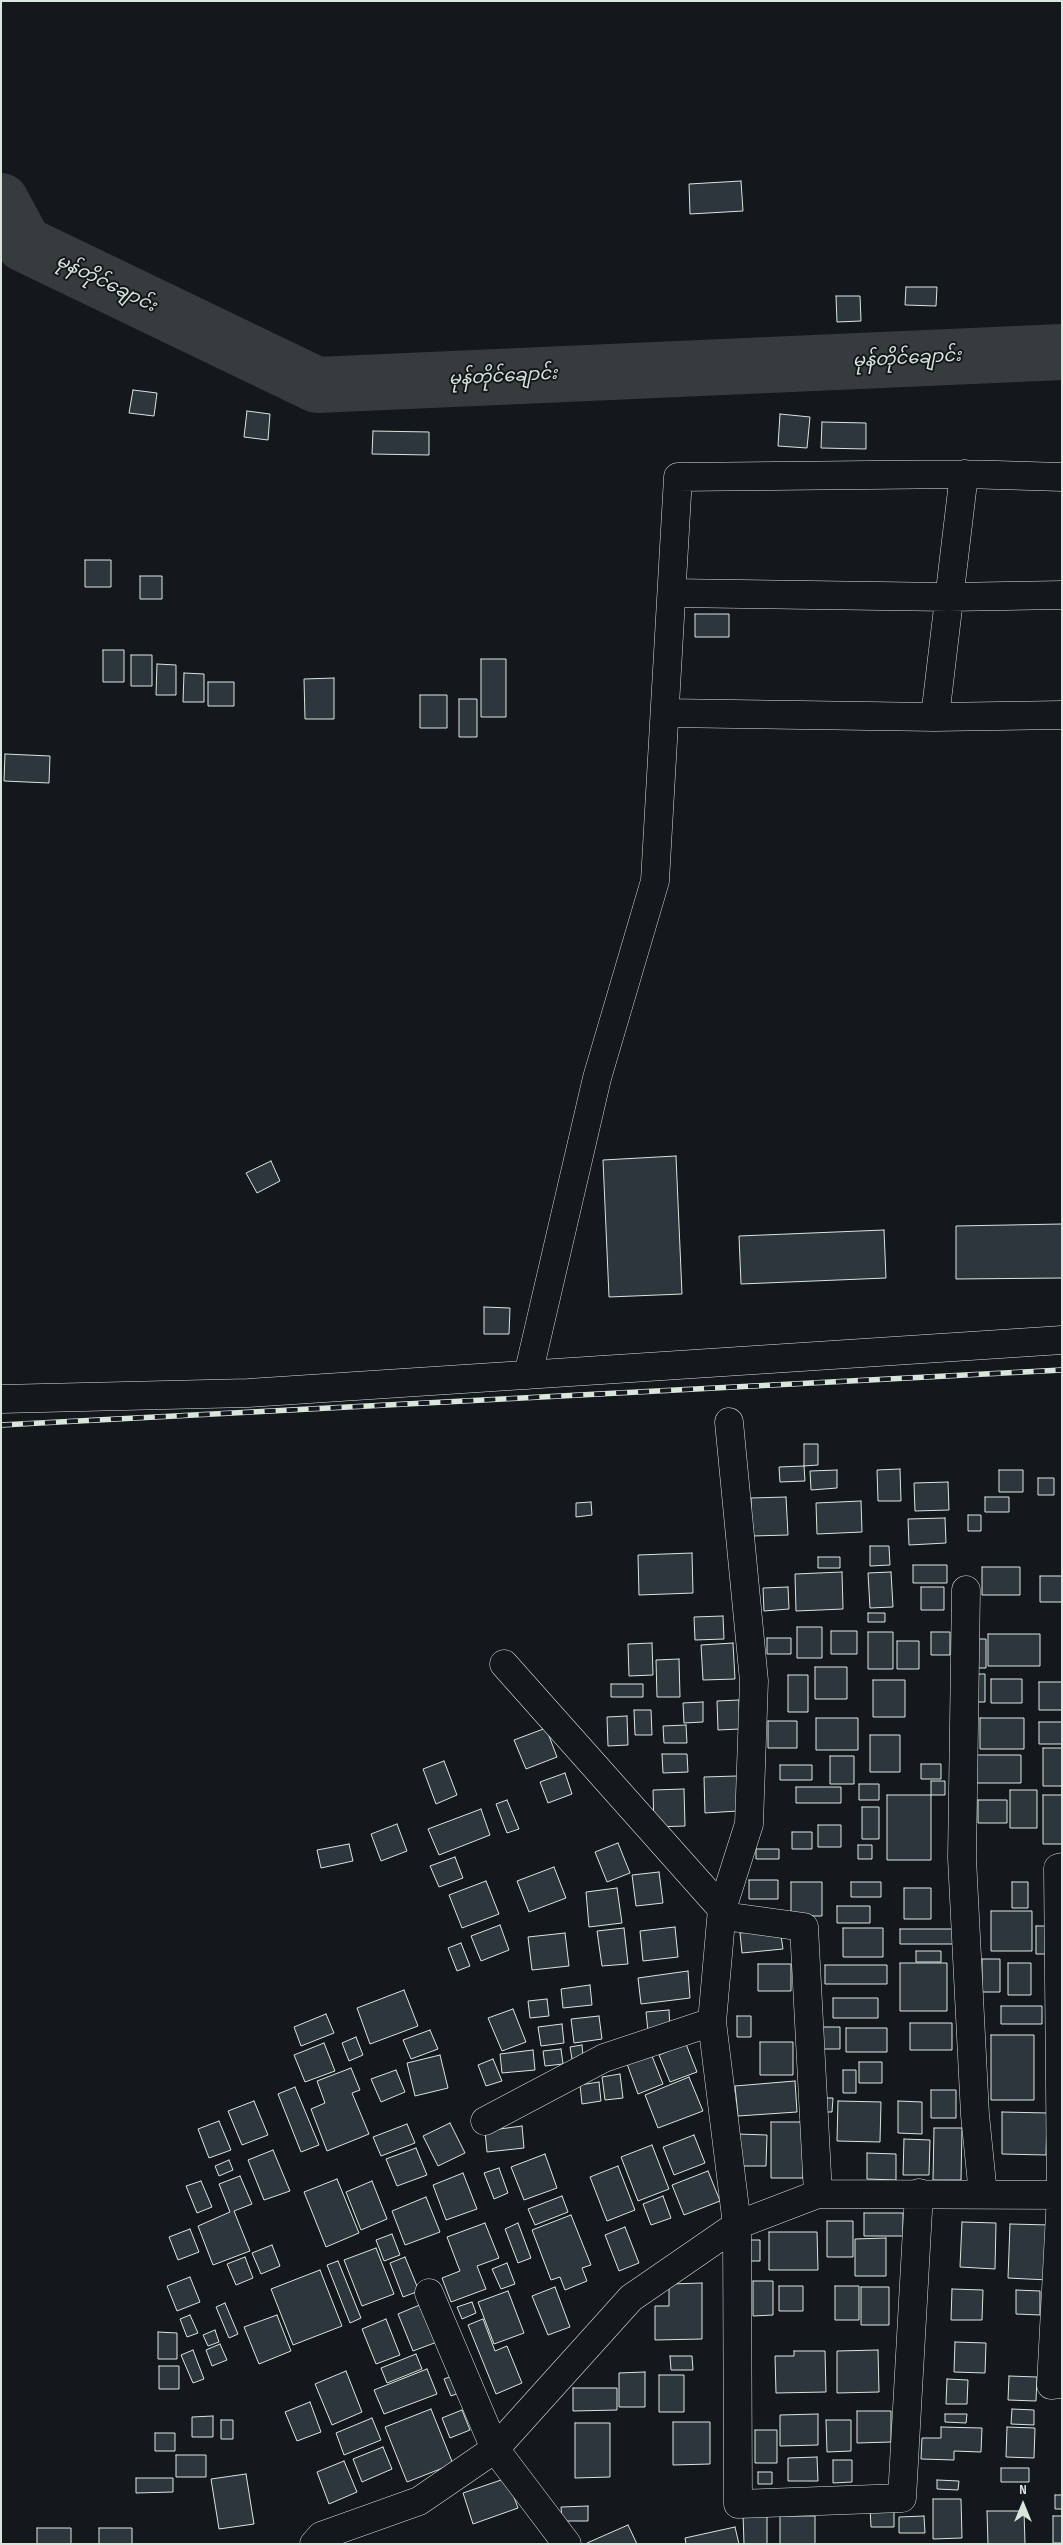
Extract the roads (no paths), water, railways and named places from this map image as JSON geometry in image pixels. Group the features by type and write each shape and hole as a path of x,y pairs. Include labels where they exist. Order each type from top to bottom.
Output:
{"street":[{"path":"935,717 964,474"},
{"path":"528,1375 597,1078 655,881 678,477 964,474 1062,477"},
{"path":"672,593 949,597 1062,595"},
{"path":"666,713 935,717 1062,715"},
{"path":"1,1399 248,1394 1062,1340"},
{"path":"728,1422 754,1681 748,1824 722,1909 712,2022 737,2225 738,2504 902,2498 919,2193"},
{"path":"966,1590 962,1858 974,2115 983,2194"},
{"path":"504,1664 722,1909 732,1917 804,1927 818,2194"},
{"path":"1062,1867 1058,1868 1062,2195 1051,2385 1062,2384"},
{"path":"484,2121 604,2058 712,2022"},
{"path":"314,2544 321,2536 419,2501 495,2449 631,2298 737,2225 818,2194 1062,2195"},
{"path":"429,2293 495,2449 567,2544"}],"waterway":[{"name":"မုန်တိုင်ချောင်း","path":"1,201 24,244 317,385 1062,352"}],"railway":[{"path":"1,1425 1062,1370"}]}
